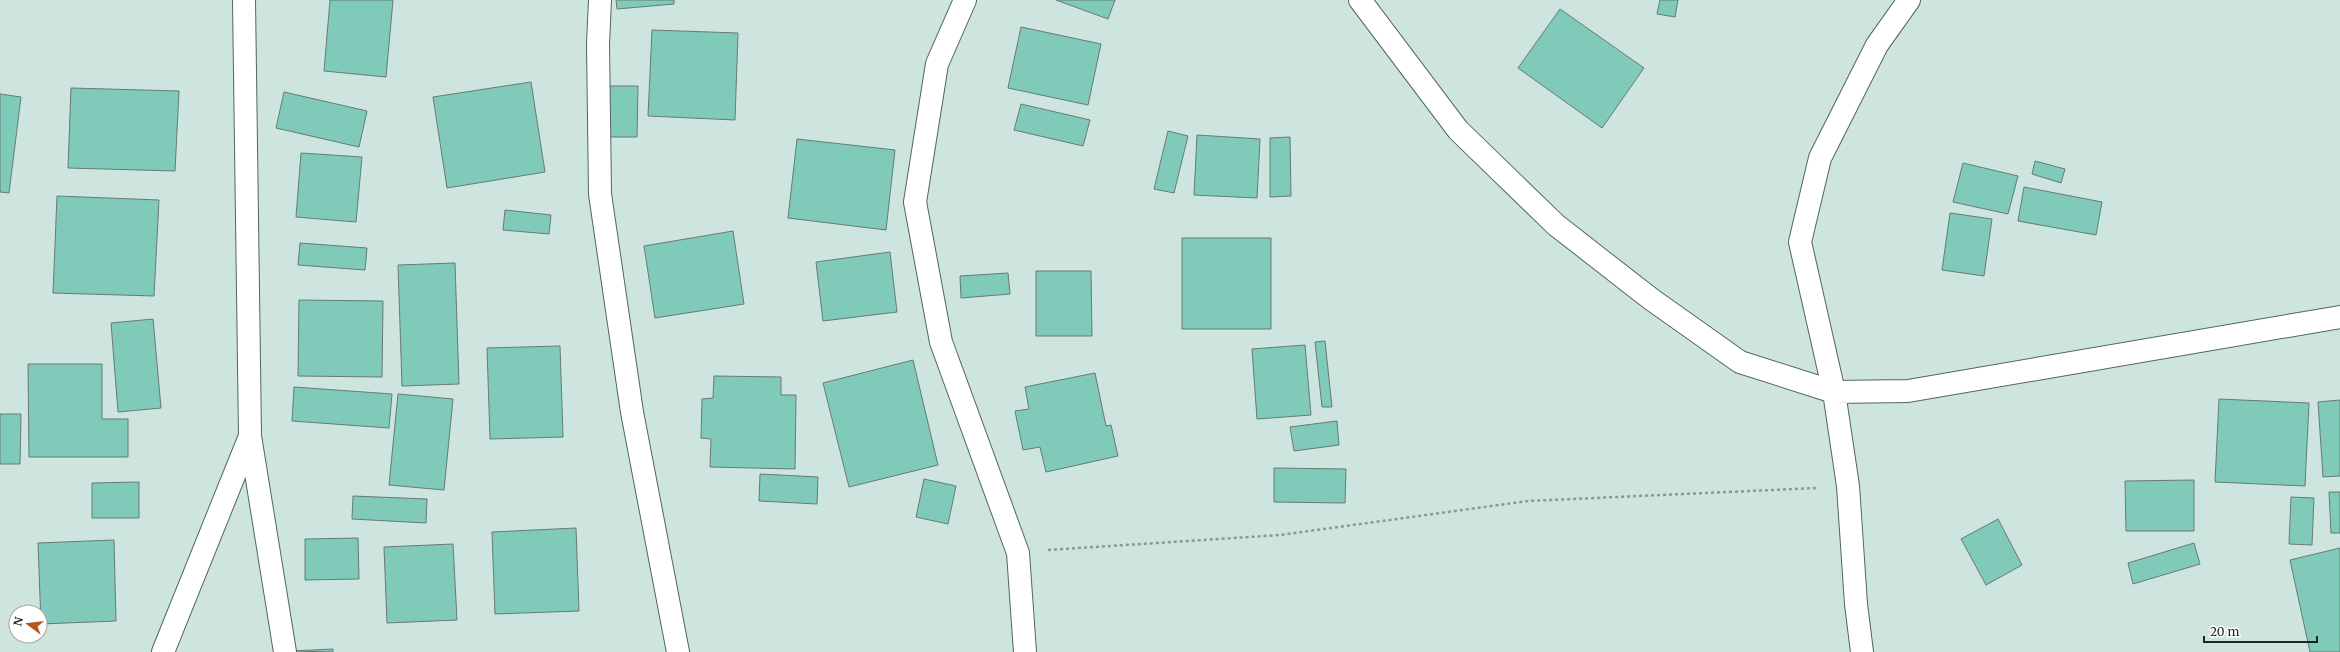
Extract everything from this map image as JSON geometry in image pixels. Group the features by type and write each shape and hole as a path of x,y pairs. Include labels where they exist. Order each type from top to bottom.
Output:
{"street":[{"path":"244,0 250,436 285,652"},
{"path":"600,0 598,44 600,194 632,412 678,652"},
{"path":"965,0 937,64 915,202 941,342 1018,552 1025,652"},
{"path":"1360,0 1458,130 1556,225 1651,299 1740,362 1834,392 1908,391 2340,317"},
{"path":"1862,652 1856,604 1848,486 1834,392 1800,242 1820,158 1877,45 1909,0"},
{"path":"163,652 250,436"}],"path":[{"path":"1018,552 1280,534 1528,501 1848,486"}],"building":[{"path":"330,0 393,0 386,77 324,71"},
{"path":"616,0 674,0 674,4 617,9"},
{"path":"1056,0 1115,0 1108,19"},
{"path":"1660,0 1678,0 1675,17 1657,14"},
{"path":"1560,9 1644,68 1602,128 1518,68"},
{"path":"1021,27 1101,44 1088,105 1008,88"},
{"path":"652,30 738,33 735,120 648,116"},
{"path":"531,82 545,172 447,188 433,97"},
{"path":"606,86 638,86 637,137 605,137"},
{"path":"71,88 179,91 175,171 68,168"},
{"path":"284,92 367,111 359,147 276,128"},
{"path":"0,94 21,97 9,193 0,192"},
{"path":"1021,104 1090,120 1083,146 1014,130"},
{"path":"1168,131 1188,136 1174,193 1154,189"},
{"path":"1197,135 1260,139 1257,198 1194,195"},
{"path":"1290,137 1291,196 1270,197 1270,138"},
{"path":"797,139 895,150 886,230 788,218"},
{"path":"301,153 362,157 356,222 296,217"},
{"path":"2035,161 2065,169 2061,183 2032,174"},
{"path":"1963,163 2018,176 2008,214 1953,202"},
{"path":"2024,187 2102,202 2096,235 2018,221"},
{"path":"57,196 159,200 154,296 53,293"},
{"path":"505,210 551,215 549,234 503,230"},
{"path":"1950,213 1992,219 1984,276 1942,270"},
{"path":"733,231 744,304 655,318 644,246"},
{"path":"1182,238 1271,238 1271,329 1182,329"},
{"path":"300,243 367,248 365,270 298,265"},
{"path":"890,252 897,312 823,321 816,262"},
{"path":"455,263 459,384 402,386 398,265"},
{"path":"1036,271 1091,271 1092,336 1036,336"},
{"path":"1008,273 1010,294 961,298 960,276"},
{"path":"299,300 383,301 382,377 298,376"},
{"path":"153,319 161,408 118,412 111,323"},
{"path":"1325,341 1332,407 1322,407 1315,342"},
{"path":"1305,345 1311,415 1257,419 1252,349"},
{"path":"560,346 563,437 490,439 487,348"},
{"path":"913,360 938,465 849,487 823,383"},
{"path":"28,364 102,364 102,419 128,419 128,457 29,457"},
{"path":"1095,373 1106,426 1111,425 1118,456 1046,472 1040,447 1023,450 1015,411 1029,409 1025,387"},
{"path":"714,376 781,377 781,395 796,395 795,469 710,467 711,439 701,438 702,399 713,398"},
{"path":"294,387 392,394 389,428 292,421"},
{"path":"398,394 453,399 444,490 389,485"},
{"path":"2219,399 2309,403 2305,486 2215,482"},
{"path":"2340,400 2340,476 2323,477 2318,402"},
{"path":"0,414 21,414 20,464 0,464"},
{"path":"1337,421 1339,445 1294,451 1290,427"},
{"path":"1274,468 1346,469 1345,503 1274,502"},
{"path":"760,474 818,477 817,504 759,501"},
{"path":"924,479 956,486 948,524 916,517"},
{"path":"2194,480 2194,531 2126,531 2125,481"},
{"path":"139,482 139,518 92,518 92,483"},
{"path":"2329,492 2340,492 2340,533 2331,533"},
{"path":"353,496 427,499 426,523 352,519"},
{"path":"2291,497 2314,498 2312,545 2289,544"},
{"path":"1998,519 2022,565 1986,585 1961,539"},
{"path":"576,528 579,611 495,614 492,532"},
{"path":"358,538 359,579 305,580 305,539"},
{"path":"114,540 116,621 48,624 48,604 40,604 38,543"},
{"path":"2194,543 2200,564 2133,584 2128,563"},
{"path":"453,544 457,620 387,623 384,547"},
{"path":"2340,548 2340,652 2310,652 2290,560"},
{"path":"333,649 333,652 292,651"}]}
